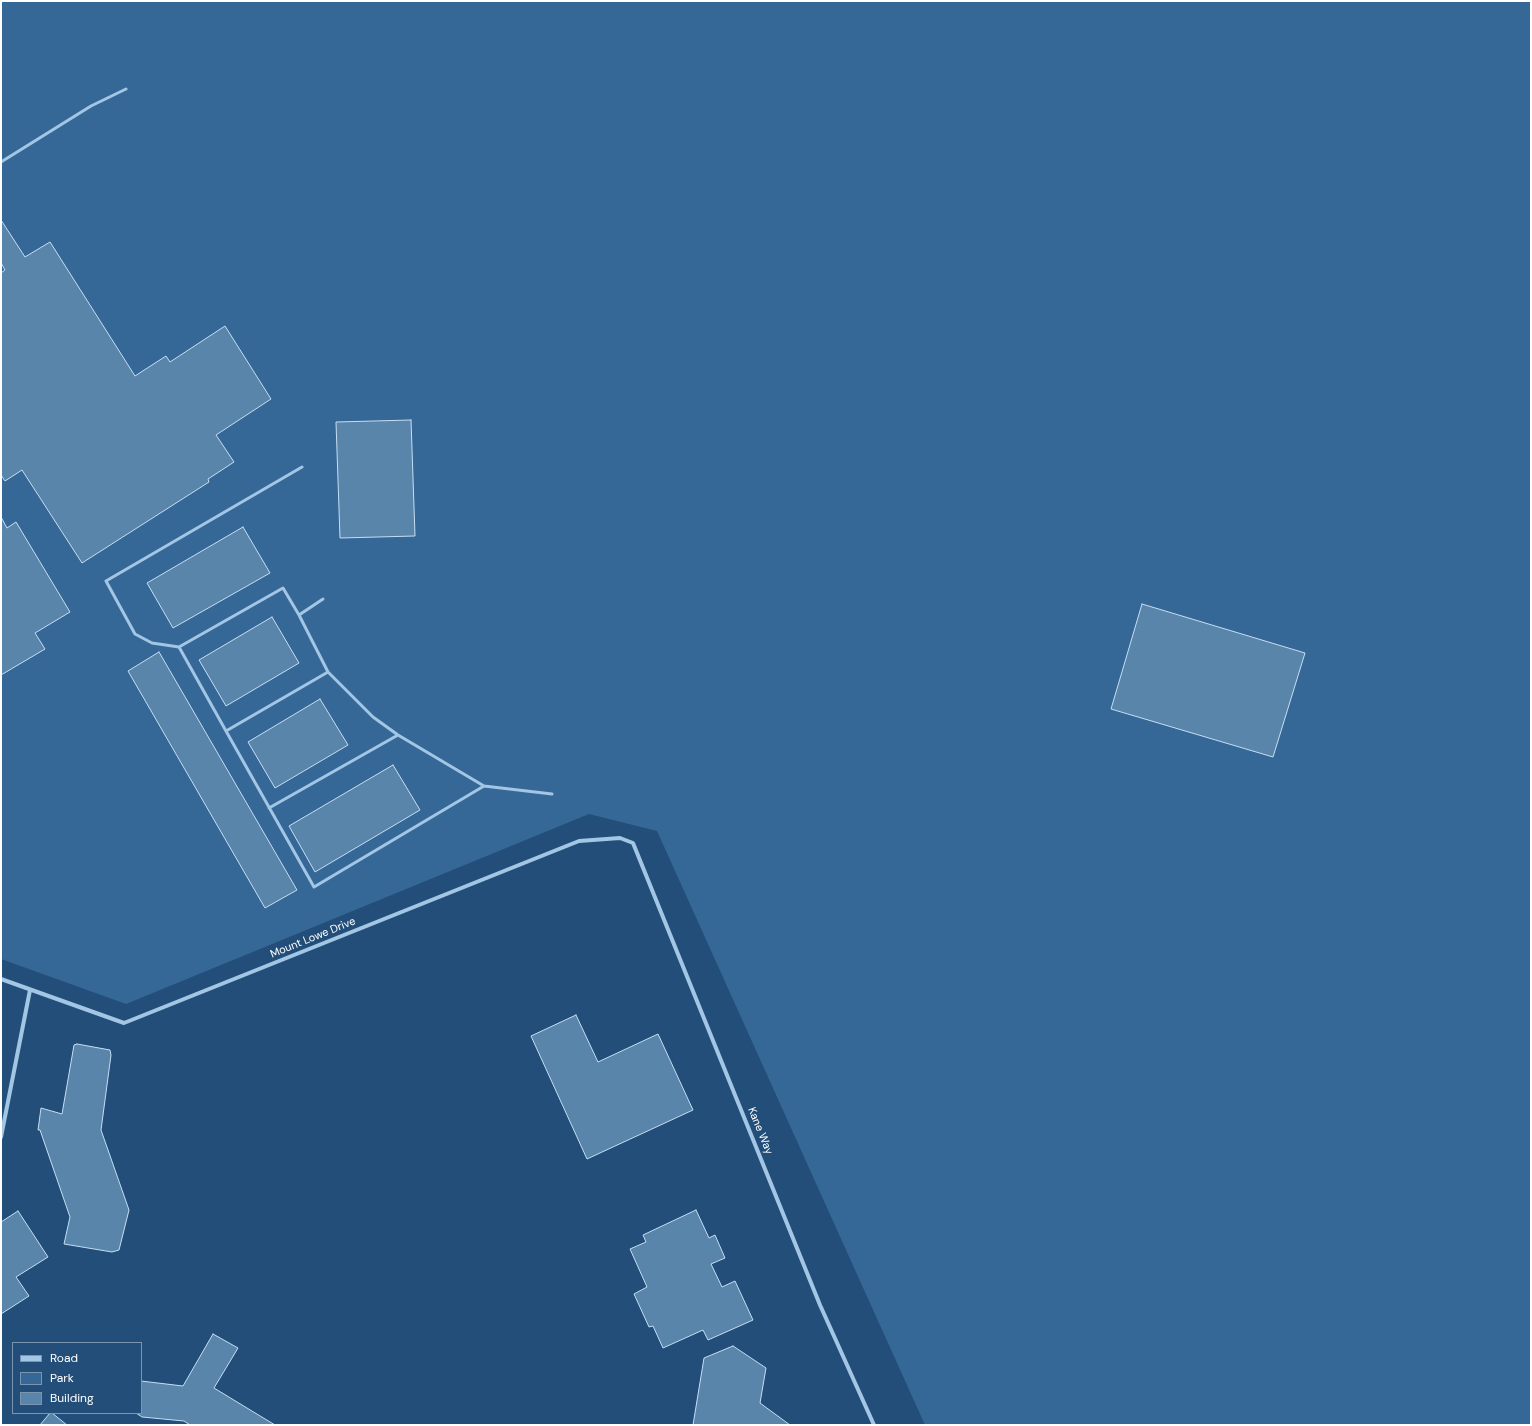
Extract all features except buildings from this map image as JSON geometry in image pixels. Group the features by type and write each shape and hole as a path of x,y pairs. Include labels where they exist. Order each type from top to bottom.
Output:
{"street":[{"name":"Mount Lowe Drive","path":"1,979 124,1023 579,841 620,838 633,843"},
{"name":"Kane Way","path":"633,843 820,1306 874,1425"},
{"path":"1,1137 30,990"}],"lane":[{"path":"1,162 91,106 126,89"},
{"path":"302,467 106,581 136,634 152,643 179,647 283,588 328,672 373,717 398,735 484,786 552,794"},
{"path":"299,616 324,599"},
{"path":"179,647 314,887 484,786"},
{"path":"226,731 328,672"},
{"path":"269,808 398,735"}],"green space":[{"path":"1,1 1531,1 1531,1425 925,1425 657,831 589,814 126,1004 1,959"}]}
